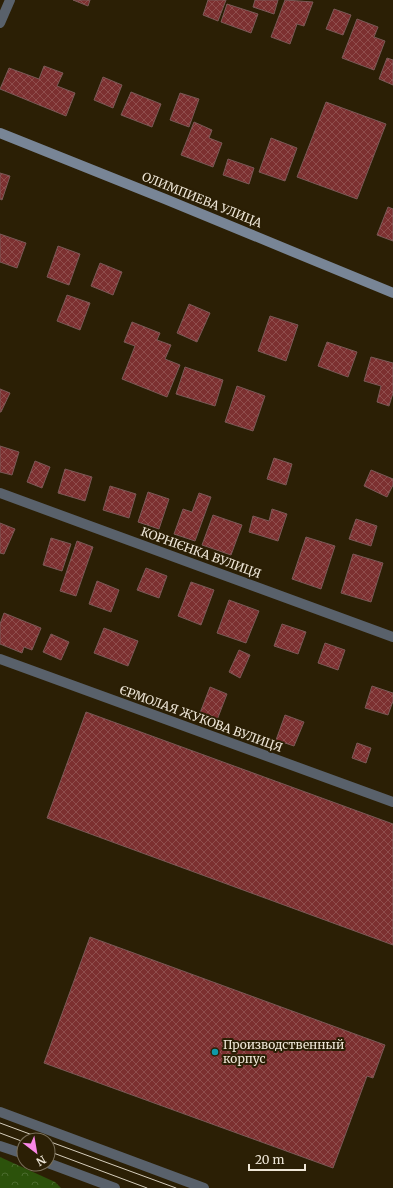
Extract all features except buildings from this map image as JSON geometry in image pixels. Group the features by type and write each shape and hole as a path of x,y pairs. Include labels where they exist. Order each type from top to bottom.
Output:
{"main road":[{"name":"ОЛИМПИЕВА УЛИЦА","path":"0,133 393,293"}],"street":[{"path":"0,23 10,0"},
{"name":"КОРНІЄНКА ВУЛИЦЯ","path":"0,493 393,637"},
{"name":"ЄРМОЛАЯ ЖУКОВА ВУЛИЦЯ","path":"0,659 393,802"},
{"path":"0,1112 204,1188"},
{"path":"0,1146 16,1151"},
{"path":"56,1166 115,1188"}],"green space":[{"path":"0,1157 16,1164 16,1172 33,1172 55,1182 61,1188 0,1188"}],"tram line":[{"path":"0,1123 24,1132"},
{"path":"0,1133 16,1139"},
{"path":"56,1144 176,1188"},
{"path":"56,1154 147,1188"}],"place":[{"name":"Производственный корпус","path":"215,1052"}]}
